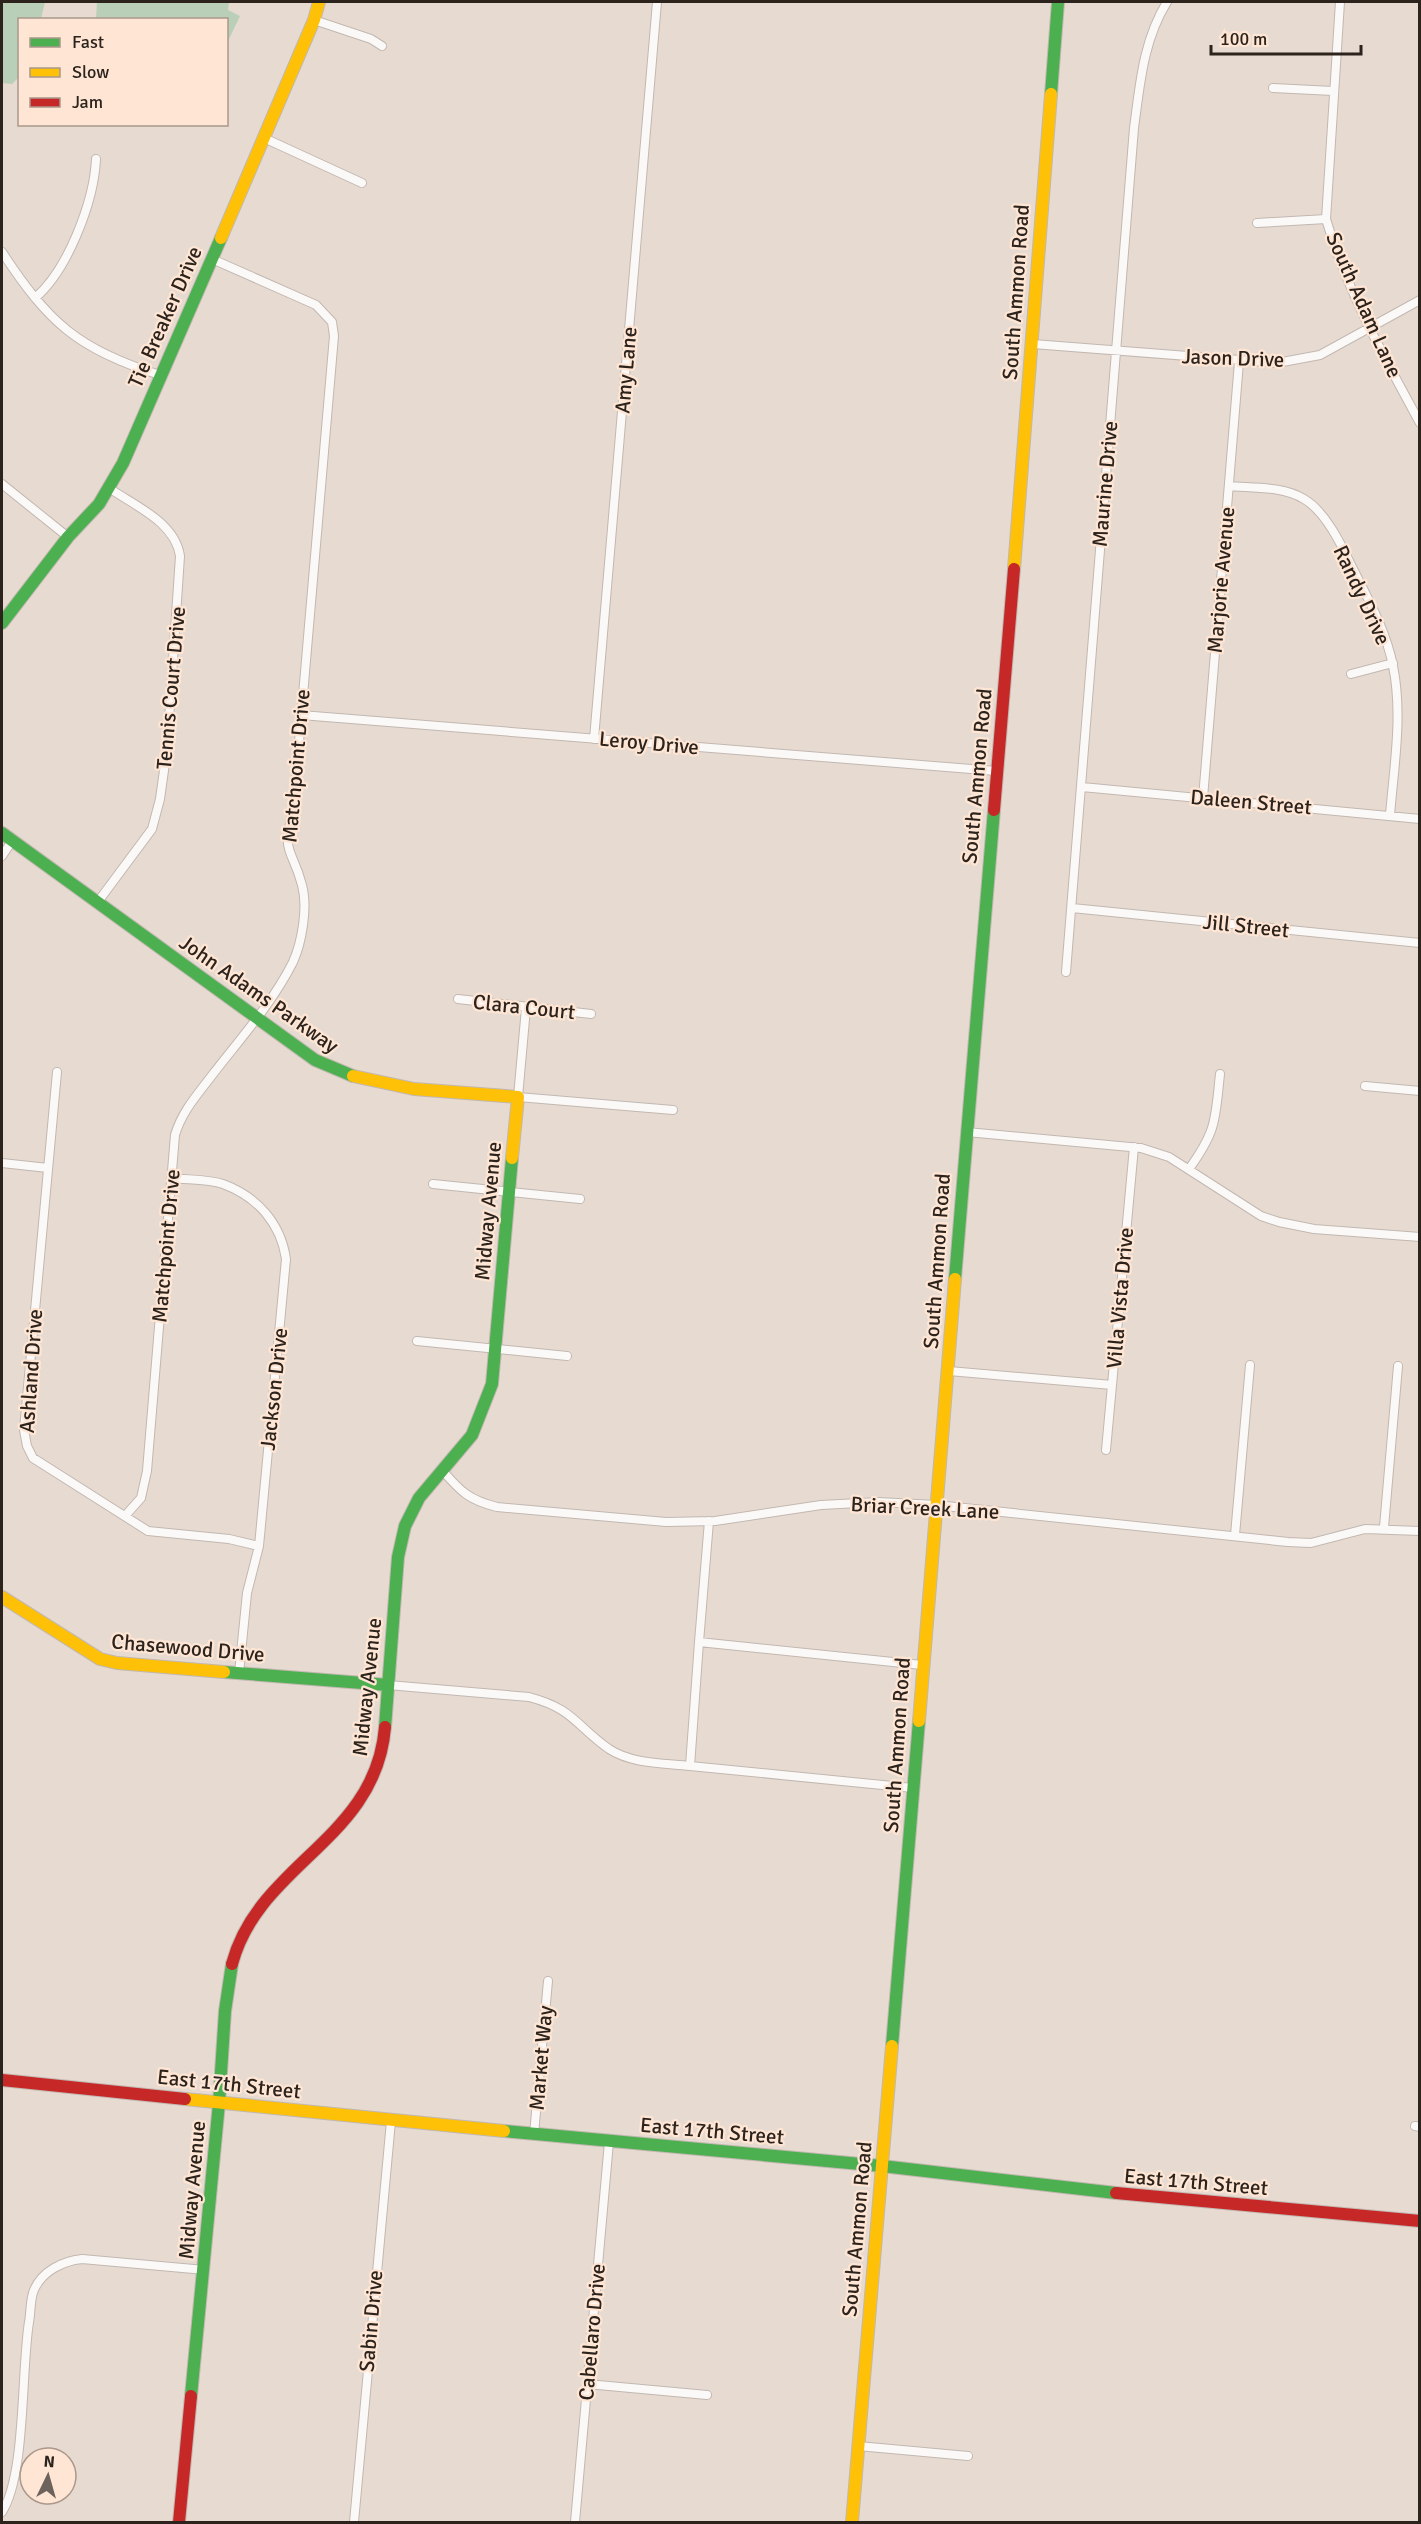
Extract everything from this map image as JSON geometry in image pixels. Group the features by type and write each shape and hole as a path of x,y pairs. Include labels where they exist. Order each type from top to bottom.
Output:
{"main road":[{"name":"Tie Breaker Drive","path":"2,623 68,537 99,504 109,488 212,260 314,20 319,2"},
{"name":"South Ammon Road","path":"852,2523 1033,344 1058,2"},
{"name":"John Adams Parkway","path":"7,837 256,1018 315,1060 337,1072 371,1083 402,1088 518,1097"},
{"name":"Midway Avenue","path":"179,2523 205,2270 227,1979 240,1936 265,1900 350,1818 368,1792 383,1753 398,1557 405,1526 419,1498 472,1435 492,1384 518,1097"},
{"name":"Chasewood Drive","path":"2,1597 100,1659 117,1663 388,1685"},
{"name":"East 17th Street","path":"2,2080 391,2121 882,2166 1140,2196 1419,2221"}],"street":[{"name":"Amy Lane","path":"594,739 657,2"},
{"name":"Maurine Drive","path":"1066,972 1134,128 1143,60 1155,21 1167,2"},
{"name":"South Adam Lane","path":"1340,2 1326,219 1335,248 1370,329 1419,423"},
{"path":"314,20 371,39 382,46"},
{"path":"1273,88 1333,92"},
{"path":"264,138 362,183"},
{"path":"35,298 49,287 62,267 95,185 96,159"},
{"name":"South Adam Lane","path":"1257,223 1326,219"},
{"path":"2,252 35,298 67,332 85,345 160,375"},
{"name":"Matchpoint Drive","path":"126,1516 141,1498 147,1471 175,1136 185,1110 256,1018 293,960 302,924 302,886 286,846 286,834 293,811 334,336 332,322 316,304 212,260"},
{"name":"Jason Drive","path":"1033,344 1239,362 1277,363 1320,355 1419,300"},
{"name":"Marjorie Avenue","path":"1203,798 1239,362"},
{"path":"2,484 68,537"},
{"name":"Randy Drive","path":"1229,486 1291,492 1306,500 1318,511 1350,563 1379,622 1393,663 1398,691 1398,729 1390,815"},
{"name":"Tennis Court Drive","path":"97,903 152,829 160,799 167,749 180,556 178,544 165,526 109,488"},
{"path":"1351,674 1393,663"},
{"name":"Leroy Drive","path":"301,715 996,771"},
{"name":"Daleen Street","path":"1082,787 1419,819"},
{"path":"2,856 7,837"},
{"name":"Jill Street","path":"1072,908 1419,943"},
{"name":"Clara Court","path":"458,999 591,1014"},
{"name":"Midway Avenue","path":"518,1097 526,1008"},
{"name":"Ashland Drive","path":"57,1072 24,1430 27,1446 33,1458 148,1531 229,1539 259,1546"},
{"path":"1189,1168 1208,1143 1214,1129 1220,1074"},
{"path":"1365,1086 1419,1091"},
{"name":"John Adams Parkway","path":"518,1097 673,1110"},
{"path":"967,1132 1134,1147 1156,1152 1189,1168 1261,1216 1279,1222 1314,1229 1419,1237"},
{"name":"Villa Vista Drive","path":"1106,1450 1134,1147"},
{"path":"2,1163 48,1168"},
{"name":"Jackson Drive","path":"172,1178 222,1184 261,1208 274,1222 283,1238 286,1259 259,1546 247,1593 239,1673"},
{"path":"434,1184 580,1199"},
{"path":"417,1341 567,1356"},
{"path":"1235,1535 1250,1365"},
{"path":"1384,1527 1398,1366"},
{"path":"949,1371 1112,1385"},
{"name":"Briar Creek Lane","path":"442,1470 461,1492 475,1501 497,1507 666,1522 709,1521 821,1505 878,1502 936,1505 1311,1543 1365,1528 1384,1527 1419,1531"},
{"path":"690,1766 709,1521"},
{"path":"699,1642 922,1665"},
{"path":"388,1685 529,1697 551,1703 570,1713 609,1749 641,1761 913,1788"},
{"name":"Market Way","path":"534,2134 548,1981"},
{"name":"Sabin Drive","path":"354,2523 391,2121"},
{"name":"Cabellaro Drive","path":"575,2523 609,2142"},
{"path":"2,2512 10,2499 16,2470 25,2348 34,2289 42,2279 65,2261 82,2259 205,2270"},
{"path":"588,2384 707,2395"},
{"path":"858,2446 968,2456"}],"green space":[{"path":"2,2 45,2 41,18 18,18 18,78 12,84 2,83"},
{"path":"97,2 229,2 228,10 240,16 228,41 228,18 96,18"}],"traffic: fast":[{"path":"1051,94 1058,2"},
{"path":"2,623 68,537 99,504 123,463 221,238"},
{"path":"955,1279 994,810"},
{"path":"2,833 315,1060 353,1076"},
{"path":"385,1727 398,1557 405,1526 419,1498 472,1435 492,1384 512,1158"},
{"path":"224,1672 388,1685"},
{"path":"892,2046 919,1721"},
{"path":"191,2396 219,2103 225,2011 232,1964"},
{"path":"504,2131 882,2166 1116,2193"}],"traffic: slow":[{"path":"221,238 314,20 319,2"},
{"path":"1014,569 1051,94"},
{"path":"353,1076 414,1089 518,1097 512,1158"},
{"path":"919,1721 955,1279"},
{"path":"2,1597 100,1659 117,1663 224,1672"},
{"path":"852,2522 892,2046"},
{"path":"185,2099 504,2131"}],"traffic: jam":[{"path":"994,810 1014,569"},
{"path":"232,1964 246,1929 266,1900 340,1825 361,1798 377,1765 385,1727"},
{"path":"2,2080 185,2099"},
{"path":"1116,2193 1420,2221"},
{"path":"179,2522 191,2396"}]}
